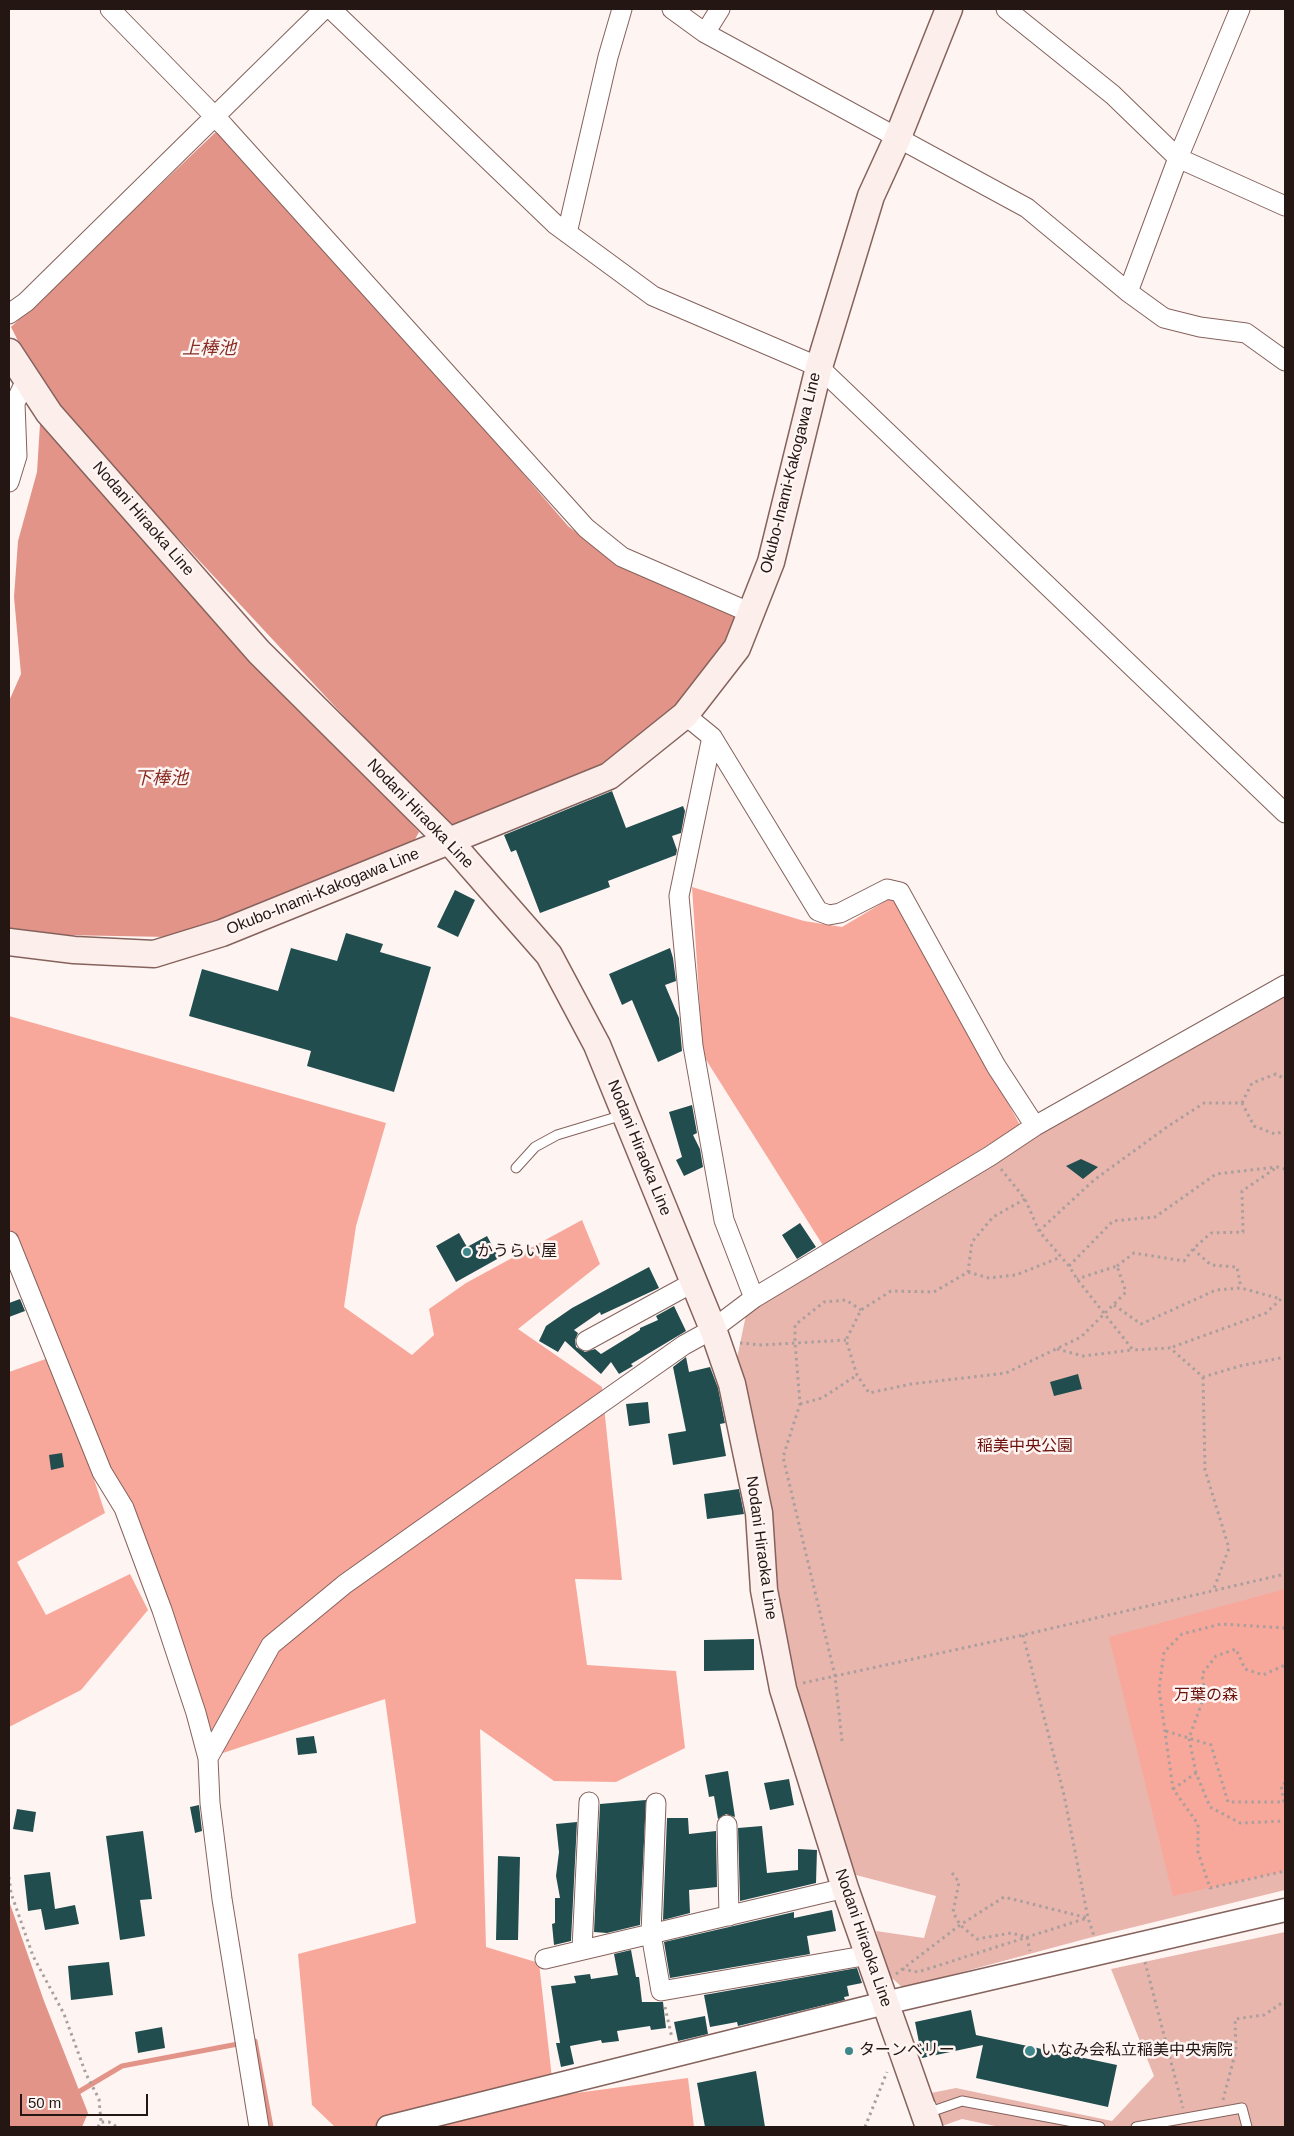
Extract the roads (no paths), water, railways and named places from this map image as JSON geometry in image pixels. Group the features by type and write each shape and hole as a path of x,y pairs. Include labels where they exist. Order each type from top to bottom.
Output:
{"main road":[{"name":"Okubo-Inami-Kakogawa Line","path":"9,942 74,950 154,954 222,933 610,776 685,714 737,648 771,562 819,367 871,196 898,137 949,9"},
{"name":"Nodani Hiraoka Line","path":"9,352 49,413 259,652 450,842 549,955 597,1045 713,1329 732,1384 759,1513 764,1590 783,1689 845,1888 868,1955 893,1998 903,2049 929,2127"}],"street":[{"path":"110,9 214,116 586,528 622,557 751,613"},
{"path":"9,314 26,302 324,9"},
{"path":"331,9 555,224 567,233 653,296 819,367 1285,813"},
{"path":"567,233 608,57 622,9"},
{"path":"672,9 705,33 1027,208 1128,292 1164,318 1200,327 1246,333 1285,360"},
{"path":"705,33 720,9"},
{"path":"1006,9 1113,95 1178,158 1285,206"},
{"path":"1128,292 1178,158 1240,9"},
{"path":"9,482 17,456 15,403 26,380"},
{"path":"685,714 712,738 818,910 829,915 840,913 887,889 900,892 996,1066 1035,1126"},
{"path":"712,738 679,896 693,1046 724,1220 754,1298"},
{"path":"208,1758 271,1645 345,1584 684,1345 713,1329 754,1298 990,1156 1035,1126 1285,985"},
{"path":"9,1241 102,1472 124,1508 186,1677 208,1758 210,1802 222,1899 259,2127"},
{"path":"586,1341 694,1282"},
{"path":"582,1949 589,1802"},
{"path":"656,1803 651,1934 661,1991 868,1955"},
{"path":"727,1826 729,1916"},
{"path":"545,1959 845,1888"},
{"path":"388,2127 676,2055 893,1998 1285,1910"}],"lane":[{"path":"516,1168 535,1147 557,1135 625,1114"},
{"path":"927,2093 933,2111 962,2101 1100,2127"},
{"path":"1136,2127 1242,2108 1247,2127"}],"water":[{"name":"上棒池","path":"221,127 341,270 465,406 568,526 616,563 737,616 729,636 660,726 593,777 455,827 368,742 60,411 43,390 11,327"},
{"name":"下棒池","path":"40,424 419,832 412,845 230,918 168,937 64,935 9,928 9,701 21,674 14,597 18,541 37,472"},
{"path":"9,1901 44,2001 88,2113 82,2127 9,2127"}],"waterway":[{"path":"255,2041 271,2127"},
{"path":"75,2094 122,2066 238,2044"}],"place":[{"name":"かうらい屋","path":"467,1252"},
{"name":"ターンベリー","path":"849,2051"},
{"name":"いなみ会私立稲美中央病院","path":"1030,2051"}],"park label":[{"name":"稲美中央公園","path":"1025,1447"},
{"name":"万葉の森","path":"1206,1696"}]}
